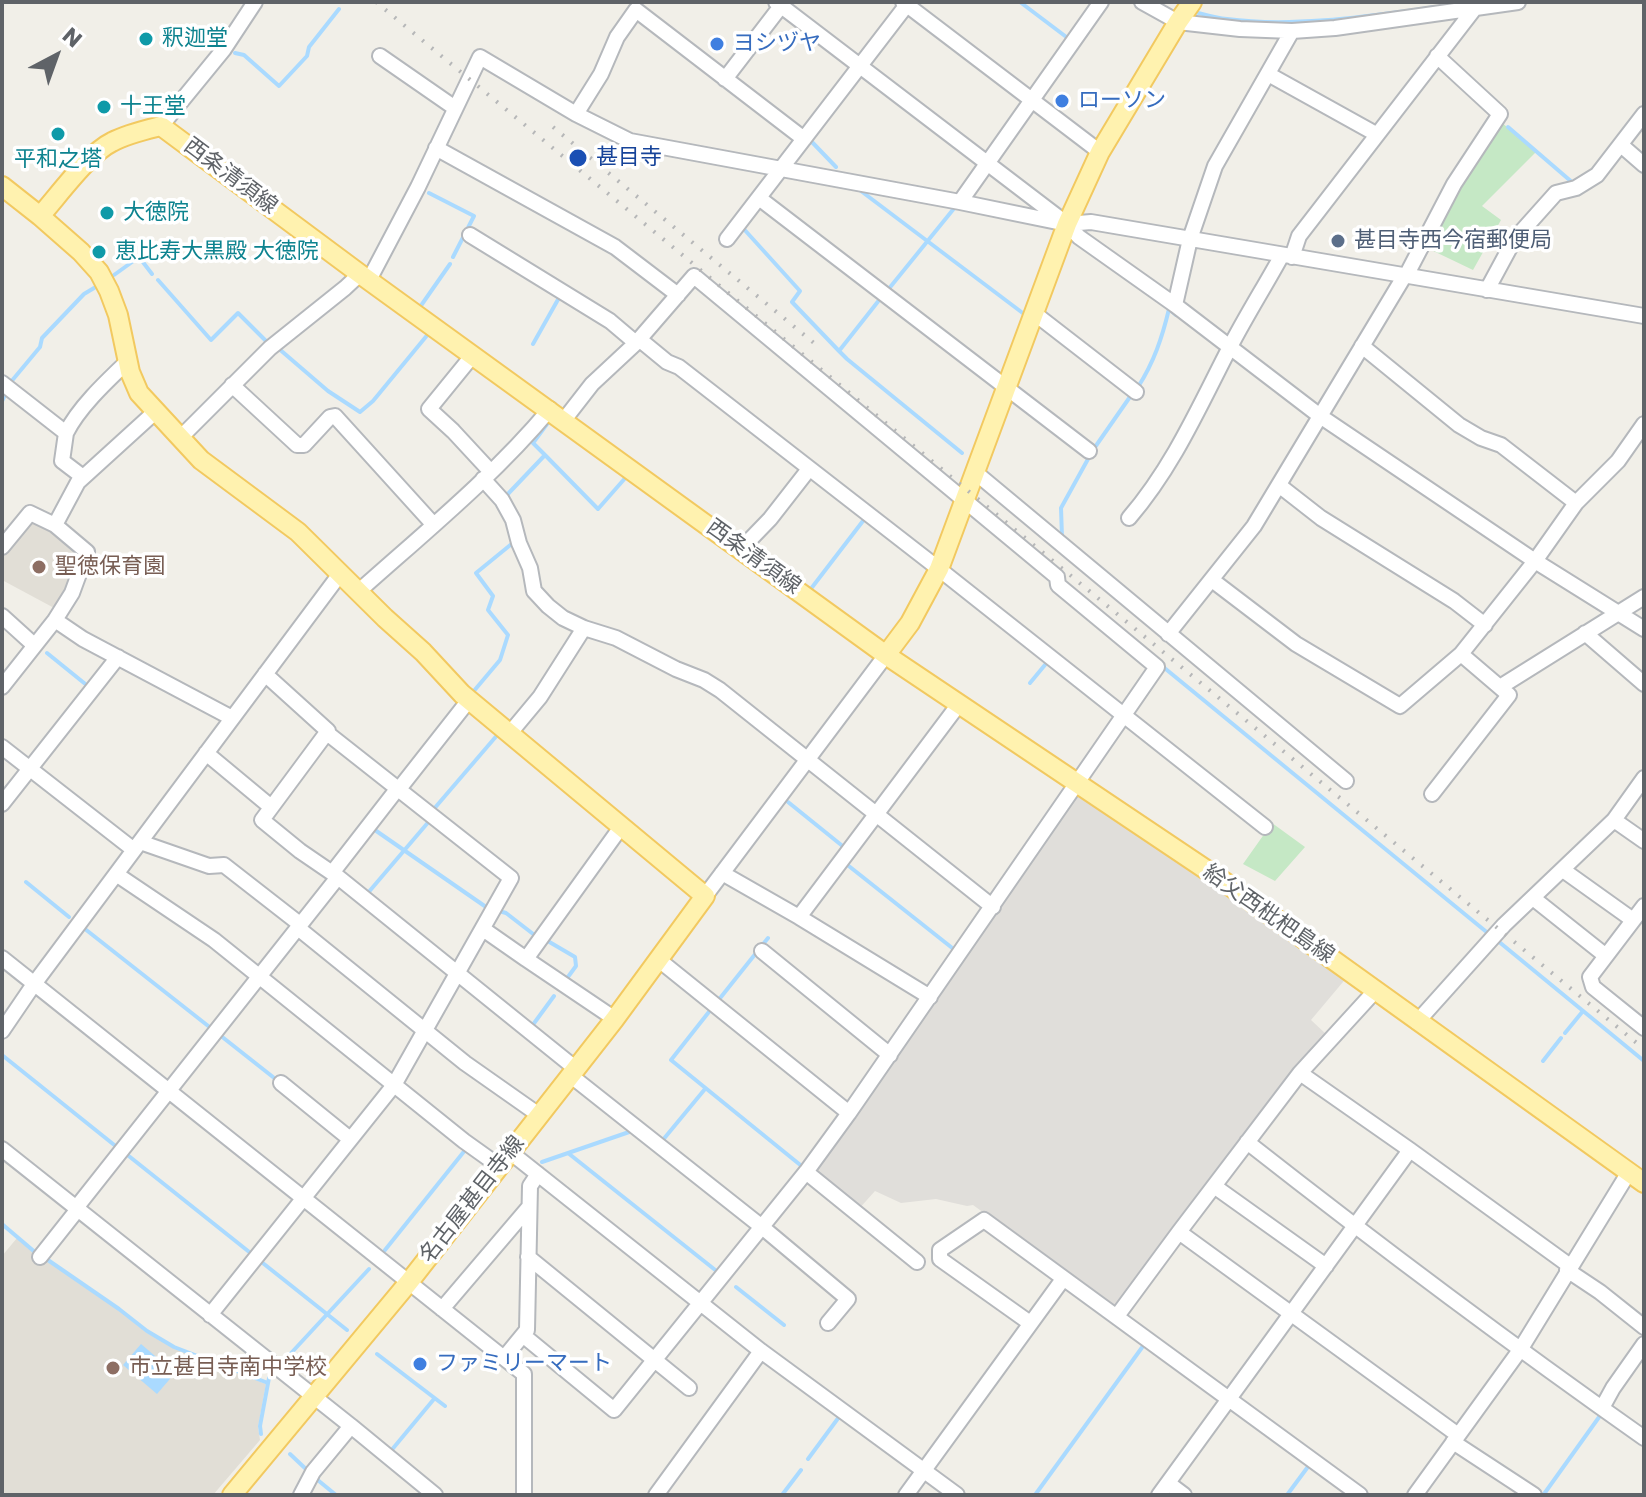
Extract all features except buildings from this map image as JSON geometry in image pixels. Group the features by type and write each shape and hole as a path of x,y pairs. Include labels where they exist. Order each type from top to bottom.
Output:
{"main road":[{"path":"886,655 910,623 939,569 1067,224 1100,152 1185,11"},
{"name":"西条清須線","path":"40,216 96,153 111,142 161,126 886,655"},
{"path":"2,186 81,252 99,272 118,315 130,372 139,393 201,460 298,532 469,700 705,896"},
{"name":"給父西枇杷島線","path":"886,655 1226,883 1636,1178"},
{"name":"名古屋甚目寺線","path":"232,1495 409,1282 615,1019 705,896"}],"street":[{"path":"161,126 224,49 255,2"},
{"path":"960,202 1101,2"},
{"path":"1142,2 1185,11 1240,29 1292,31 1335,28 1518,2"},
{"path":"727,239 906,3 1100,152"},
{"path":"725,79 779,4 1067,224 1079,237 1175,305 1320,416 1535,561 1644,629"},
{"path":"1129,518 1147,498 1181,443 1230,348 1299,236 1475,8"},
{"path":"576,114 601,74 617,37 636,10 804,139"},
{"path":"1175,305 1190,239 1215,166 1292,31"},
{"path":"380,56 455,108"},
{"path":"1168,634 1254,526 1280,486 1406,276 1454,184 1500,114 1437,56"},
{"path":"180,438 270,348 345,288 364,277 436,148 480,57 576,114 630,141 1067,224 1091,222 1644,316"},
{"path":"1268,74 1376,134"},
{"path":"1487,290 1514,240 1556,193 1588,182 1597,175 1644,114"},
{"path":"1621,145 1644,165"},
{"path":"436,148 615,247 678,295"},
{"path":"759,198 1089,451"},
{"path":"470,235 679,367 1265,827"},
{"path":"358,592 638,341 694,276 1057,577 1058,585 1157,667 806,1172 614,1410 524,1336"},
{"path":"1034,313 1136,392"},
{"path":"1362,346 1459,425 1501,445 1576,503"},
{"path":"473,355 429,409 453,431 487,475 513,520 530,568 534,591 548,606 563,618 584,628 616,638 704,680 738,703 993,907"},
{"path":"83,477 62,461 66,433 70,424 128,361"},
{"path":"2,383 66,433"},
{"path":"232,385 297,445 304,445 330,417 335,416 433,524"},
{"path":"55,525 78,482 155,412"},
{"path":"1212,580 1296,644 1400,706 1461,654 1535,561 1576,503 1618,461 1644,424"},
{"path":"741,549 770,519 809,469"},
{"path":"976,473 1346,781"},
{"path":"1280,486 1321,518 1454,601 1485,625"},
{"path":"2,547 30,513 55,525 87,552 72,593 55,620 2,687"},
{"path":"2,1031 340,574"},
{"path":"1500,687 1644,597"},
{"path":"2,616 34,645"},
{"path":"55,620 83,639 232,718"},
{"path":"510,733 540,697 584,628"},
{"path":"1585,633 1644,684"},
{"path":"1432,794 1509,695 1461,654"},
{"path":"705,896 886,655"},
{"path":"2,804 118,657"},
{"path":"210,1315 394,1085 511,878 327,733 265,674"},
{"path":"40,1257 299,927 398,788 469,700"},
{"path":"799,917 959,704"},
{"path":"327,733 262,820 457,973 848,1299 828,1323"},
{"path":"2,747 137,846 209,866 224,865 465,1063 539,1115"},
{"path":"206,753 271,807"},
{"path":"1417,1022 1504,925 1614,820 1644,778"},
{"path":"1614,820 1644,841"},
{"path":"526,959 621,827"},
{"path":"1563,870 1633,920"},
{"path":"722,873 930,997"},
{"path":"116,874 214,940 464,1141 538,1174 761,1351 957,1495"},
{"path":"1533,898 1606,956"},
{"path":"1644,906 1590,977 1593,987 1644,1028"},
{"path":"483,929 615,1019"},
{"path":"762,951 890,1055"},
{"path":"2,958 524,1374 524,1495"},
{"path":"659,960 849,1113"},
{"path":"1117,1316 1300,1073 1375,991"},
{"path":"1300,1073 1410,1150 1644,1327"},
{"path":"281,1083 350,1139"},
{"path":"1247,1142 1354,1227 1644,1438"},
{"path":"2,1149 316,1396 435,1495"},
{"path":"1184,1495 1163,1489 1410,1150"},
{"path":"806,1172 917,1262"},
{"path":"504,1358 527,1330 530,1186 538,1174"},
{"path":"1415,1495 1520,1350 1569,1268 1636,1178"},
{"path":"1214,1186 1326,1266"},
{"path":"442,1309 529,1207"},
{"path":"1030,1323 940,1259 940,1250 984,1220 1360,1495"},
{"path":"1179,1232 1534,1495"},
{"path":"528,1257 689,1388"},
{"path":"906,1495 1063,1279"},
{"path":"1602,1408 1644,1344"},
{"path":"656,1495 761,1351"},
{"path":"301,1495 313,1472 351,1426"}],"shaded area":[{"name":"聖徳保育園","path":"28,519 55,530 81,551 68,590 56,609 2,580 2,553"},
{"path":"1079,793 1348,976 1311,1020 1327,1035 1118,1310 973,1205 936,1199 901,1203 875,1191 857,1211 813,1174"},
{"name":"市立甚目寺南中学校","path":"17,1238 147,1333 180,1351 266,1384 258,1427 260,1440 213,1495 2,1495 2,1256"}],"green space":[{"path":"1500,121 1536,152 1482,206 1501,220 1473,270 1425,247 1456,185"},
{"path":"1272,823 1305,847 1275,881 1243,864"}],"water":[{"path":"141,1344 175,1373 157,1394 123,1365"}],"waterway":[{"path":"1020,2 1069,39"},
{"path":"1191,11 1222,18 1278,22 1332,20 1436,7"},
{"path":"235,53 244,55 279,86 307,56 309,47 339,9"},
{"path":"1508,127 1573,183"},
{"path":"811,141 836,167"},
{"path":"861,191 1024,314"},
{"path":"429,193 474,216 453,257"},
{"path":"887,291 956,206"},
{"path":"742,227 800,291 792,302 839,351"},
{"path":"114,275 139,257 152,274"},
{"path":"420,307 450,264"},
{"path":"158,280 211,340 238,313 267,342"},
{"path":"10,383 40,347 42,338 84,294 99,285"},
{"path":"533,344 560,296"},
{"path":"880,299 839,351 962,453"},
{"path":"1138,387 1157,350 1169,309 1176,315"},
{"path":"278,348 328,391 360,412 373,401 429,333"},
{"path":"2,401 7,391"},
{"path":"1062,537 1061,508 1093,450 1132,394"},
{"path":"505,497 545,455 533,443 550,420"},
{"path":"545,455 598,509 627,476"},
{"path":"810,590 866,517"},
{"path":"473,692 500,660 508,635 488,610 493,596 476,573 514,542"},
{"path":"47,653 89,687"},
{"path":"1030,683 1049,660"},
{"path":"1162,666 1489,934"},
{"path":"433,810 499,733"},
{"path":"788,802 845,848"},
{"path":"367,894 431,819"},
{"path":"372,828 486,907"},
{"path":"847,861 845,863 956,951"},
{"path":"26,882 69,917"},
{"path":"499,911 537,937"},
{"path":"85,929 212,1029"},
{"path":"717,1002 768,938"},
{"path":"546,940 575,957 576,966 565,981"},
{"path":"1498,941 1644,1061"},
{"path":"532,1026 554,996"},
{"path":"712,1008 671,1060 804,1168"},
{"path":"1565,1033 1583,1011"},
{"path":"221,1036 278,1081"},
{"path":"1543,1061 1561,1038"},
{"path":"2,1055 118,1148"},
{"path":"660,1139 662,1141 705,1089"},
{"path":"542,1162 632,1131"},
{"path":"385,1250 466,1149"},
{"path":"568,1153 719,1273"},
{"path":"124,1155 253,1255"},
{"path":"2,1224 36,1253"},
{"path":"45,1258 174,1347 268,1383"},
{"path":"259,1260 347,1330"},
{"path":"281,1364 369,1269"},
{"path":"736,1287 784,1325"},
{"path":"1035,1495 1146,1342"},
{"path":"377,1354 445,1406"},
{"path":"261,1434 269,1378 274,1371"},
{"path":"390,1452 434,1399"},
{"path":"1544,1494 1602,1413"},
{"path":"808,1459 839,1417"},
{"path":"290,1454 308,1471"},
{"path":"1287,1495 1310,1464"},
{"path":"782,1495 801,1470"},
{"path":"314,1477 336,1495"}],"railway":[{"path":"376,2 1644,1049"},
{"path":"553,127 820,348"}],"place":[{"name":"釈迦堂","path":"146,39"},
{"name":"ヨシヅヤ","path":"717,44"},
{"name":"ローソン","path":"1062,101"},
{"name":"十王堂","path":"104,107"},
{"name":"平和之塔","path":"58,134"},
{"name":"甚目寺","path":"578,158"},
{"name":"大徳院","path":"107,213"},
{"name":"甚目寺西今宿郵便局","path":"1338,241"},
{"name":"恵比寿大黒殿 大徳院","path":"99,252"},
{"name":"聖徳保育園","path":"39,567"},
{"name":"ファミリーマート","path":"420,1364"},
{"name":"市立甚目寺南中学校","path":"113,1368"}]}
